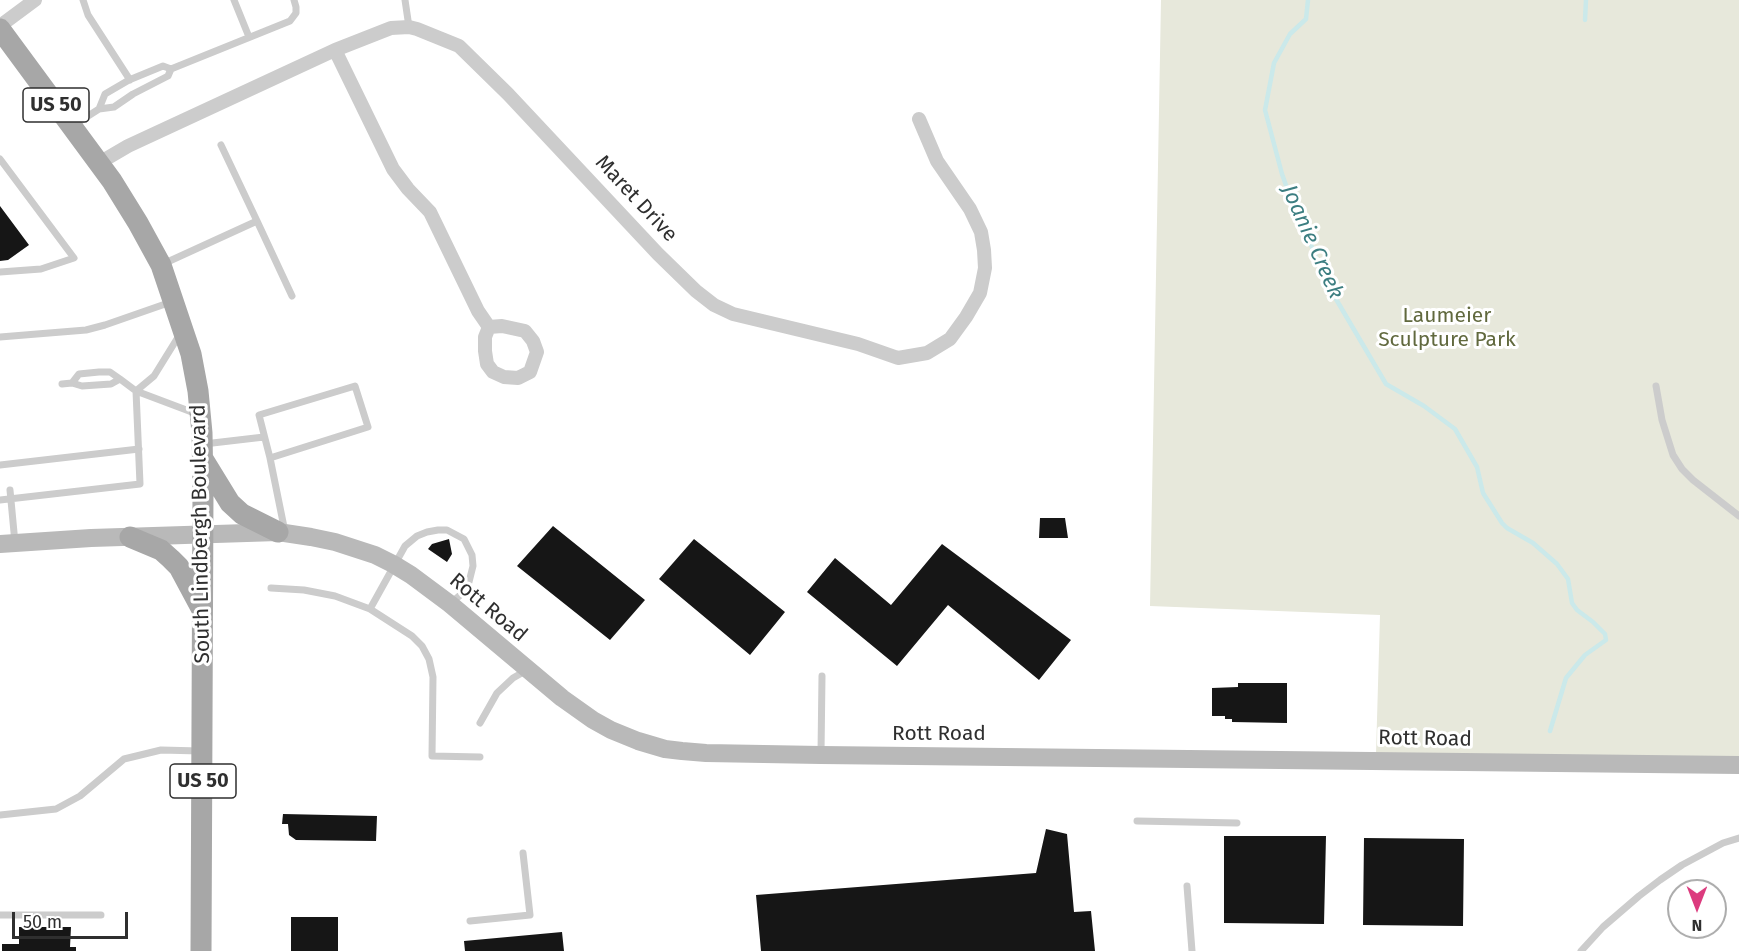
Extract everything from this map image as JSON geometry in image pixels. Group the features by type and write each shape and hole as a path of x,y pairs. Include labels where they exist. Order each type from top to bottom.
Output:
{"main road":[{"name":"South Lindbergh Boulevard","path":"0,27 99,163 138,223 161,266 191,354 203,451 201,951"},
{"path":"203,451 230,502 242,514 281,533"},
{"path":"130,537 161,550 179,567 203,611"}],"street":[{"path":"0,27 36,0"},
{"path":"99,163 128,147 335,50 391,28 409,27"},
{"name":"Maret Drive","path":"409,27 459,46 508,94 658,254 696,291 714,304 733,314 858,344 898,358 927,353 951,339 980,293 985,268 981,232 970,209 937,161 919,119"},
{"path":"335,50 393,169 430,212 478,311 489,327"},
{"path":"502,326 525,331 533,341 537,352 530,372 518,378 504,377 493,372 487,364 485,351 485,337 489,327 502,326"},
{"name":"Rott Road","path":"8,544 130,537 281,533 335,542 375,555 393,564 450,604 562,698 593,720 611,730 650,745 674,750 706,753 821,755 1739,765"}],"lane":[{"path":"82,0 88,15 130,80"},
{"path":"234,0 249,37"},
{"path":"99,109 105,94 130,80 163,66 171,69 290,21 296,13 294,0"},
{"path":"405,0 409,27"},
{"path":"72,127 99,109 114,106 168,76 171,69"},
{"path":"221,145 292,296"},
{"path":"0,159 74,258 41,268 0,272"},
{"path":"161,266 257,221"},
{"path":"0,337 86,330 174,302"},
{"path":"136,391 154,376 183,329"},
{"path":"72,383 80,374 110,372 136,391 200,415"},
{"path":"63,384 92,386 111,384 120,379"},
{"path":"270,458 368,427 355,386 259,415 270,458 281,533"},
{"path":"1656,386 1662,420 1673,455 1693,480 1739,516"},
{"path":"0,500 140,483 136,391"},
{"path":"203,451 264,437"},
{"path":"5,467 31,461 54,463 138,449"},
{"path":"31,461 32,470"},
{"path":"57,484 58,493"},
{"path":"34,487 35,496"},
{"path":"8,544 11,499 9,490"},
{"path":"370,609 405,546 417,536 427,532 447,530 464,539 473,566 464,592 450,604"},
{"path":"271,588 304,590 335,596 370,609 412,636 422,646 429,659 433,677 432,756 480,757"},
{"path":"480,723 497,693 513,678 528,670"},
{"path":"821,755 822,676"},
{"path":"0,815 56,809 80,796 124,759 161,750 203,751"},
{"path":"1137,820 1237,823"},
{"path":"1581,951 1603,927 1660,880 1723,843 1739,838"},
{"path":"470,921 530,915 524,853"},
{"path":"1187,886 1192,951"},
{"path":"0,915 101,915"}],"green space":[{"name":"Laumeier Sculpture Park","path":"1161,0 1739,0 1739,757 1376,754 1380,615 1150,606"}],"building":[{"path":"0,206 29,245 8,260 0,261"},
{"path":"1040,518 1065,518 1068,538 1039,538"},
{"path":"553,526 645,600 610,640 517,566"},
{"path":"449,539 452,554 447,562 428,549 432,544"},
{"path":"694,539 785,612 750,655 659,579"},
{"path":"942,544 1071,640 1039,680 948,605 897,666 807,592 835,558 891,605"},
{"path":"1238,683 1287,683 1287,723 1232,722 1232,719 1225,719 1225,716 1212,716 1212,688 1238,687"},
{"path":"283,814 377,816 376,841 296,840 289,835 288,824 282,824"},
{"path":"1046,829 1067,834 1074,912 1091,911 1095,951 761,951 756,895 1036,873"},
{"path":"1224,836 1326,836 1324,924 1224,923"},
{"path":"1364,838 1464,839 1463,926 1363,925"},
{"path":"291,917 338,917 338,951 291,951"},
{"path":"19,927 71,927 70,947 76,947 76,951 2,951 2,944 19,944"},
{"path":"562,932 564,951 465,951 464,941"}],"waterway":[{"name":"Joanie Creek","path":"1308,0 1306,19 1290,34 1274,63 1265,110 1282,174 1323,277 1386,384 1424,406 1455,429 1477,467 1483,493 1502,523 1533,543 1557,564 1568,579 1572,603 1605,634 1606,640 1585,655 1566,678 1550,731"},
{"path":"1585,20 1586,0"}]}
